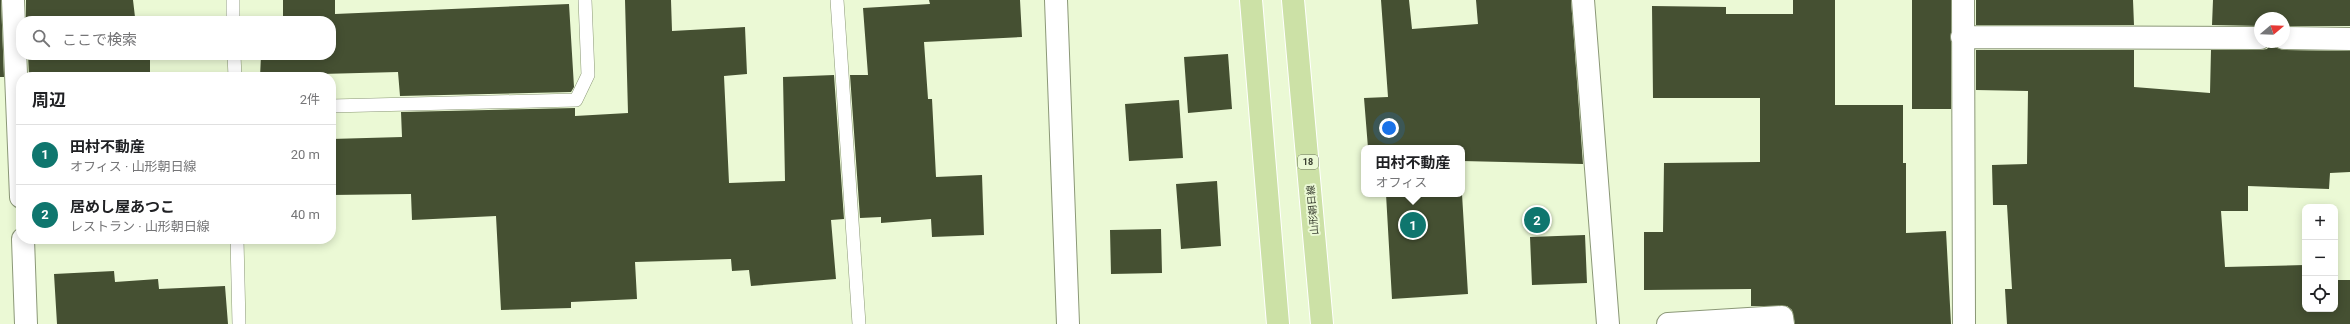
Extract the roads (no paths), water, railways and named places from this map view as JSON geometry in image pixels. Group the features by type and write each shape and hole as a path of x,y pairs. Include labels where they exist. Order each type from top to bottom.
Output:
{"main road":[{"path":"1252,0 1279,324"},
{"name":"山形朝日線","path":"1293,0 1322,324"}],"street":[{"path":"13,0 16,74"},
{"path":"1056,0 1068,324"},
{"path":"1583,0 1608,324"},
{"path":"1963,0 1964,324"},
{"path":"1962,37 2254,38"},
{"path":"2290,38 2350,38"},
{"path":"23,244 26,324"},
{"path":"1668,324 1782,317 1783,324"}],"lane":[{"path":"233,0 233,16"},
{"path":"336,106 576,100 588,75 585,0"},
{"path":"837,0 859,324"},
{"path":"234,60 234,72"},
{"path":"237,244 238,324"}],"place":[{"name":"居めし屋あつこ","path":"1537,220"},
{"name":"田村不動産","path":"1413,225"}]}
